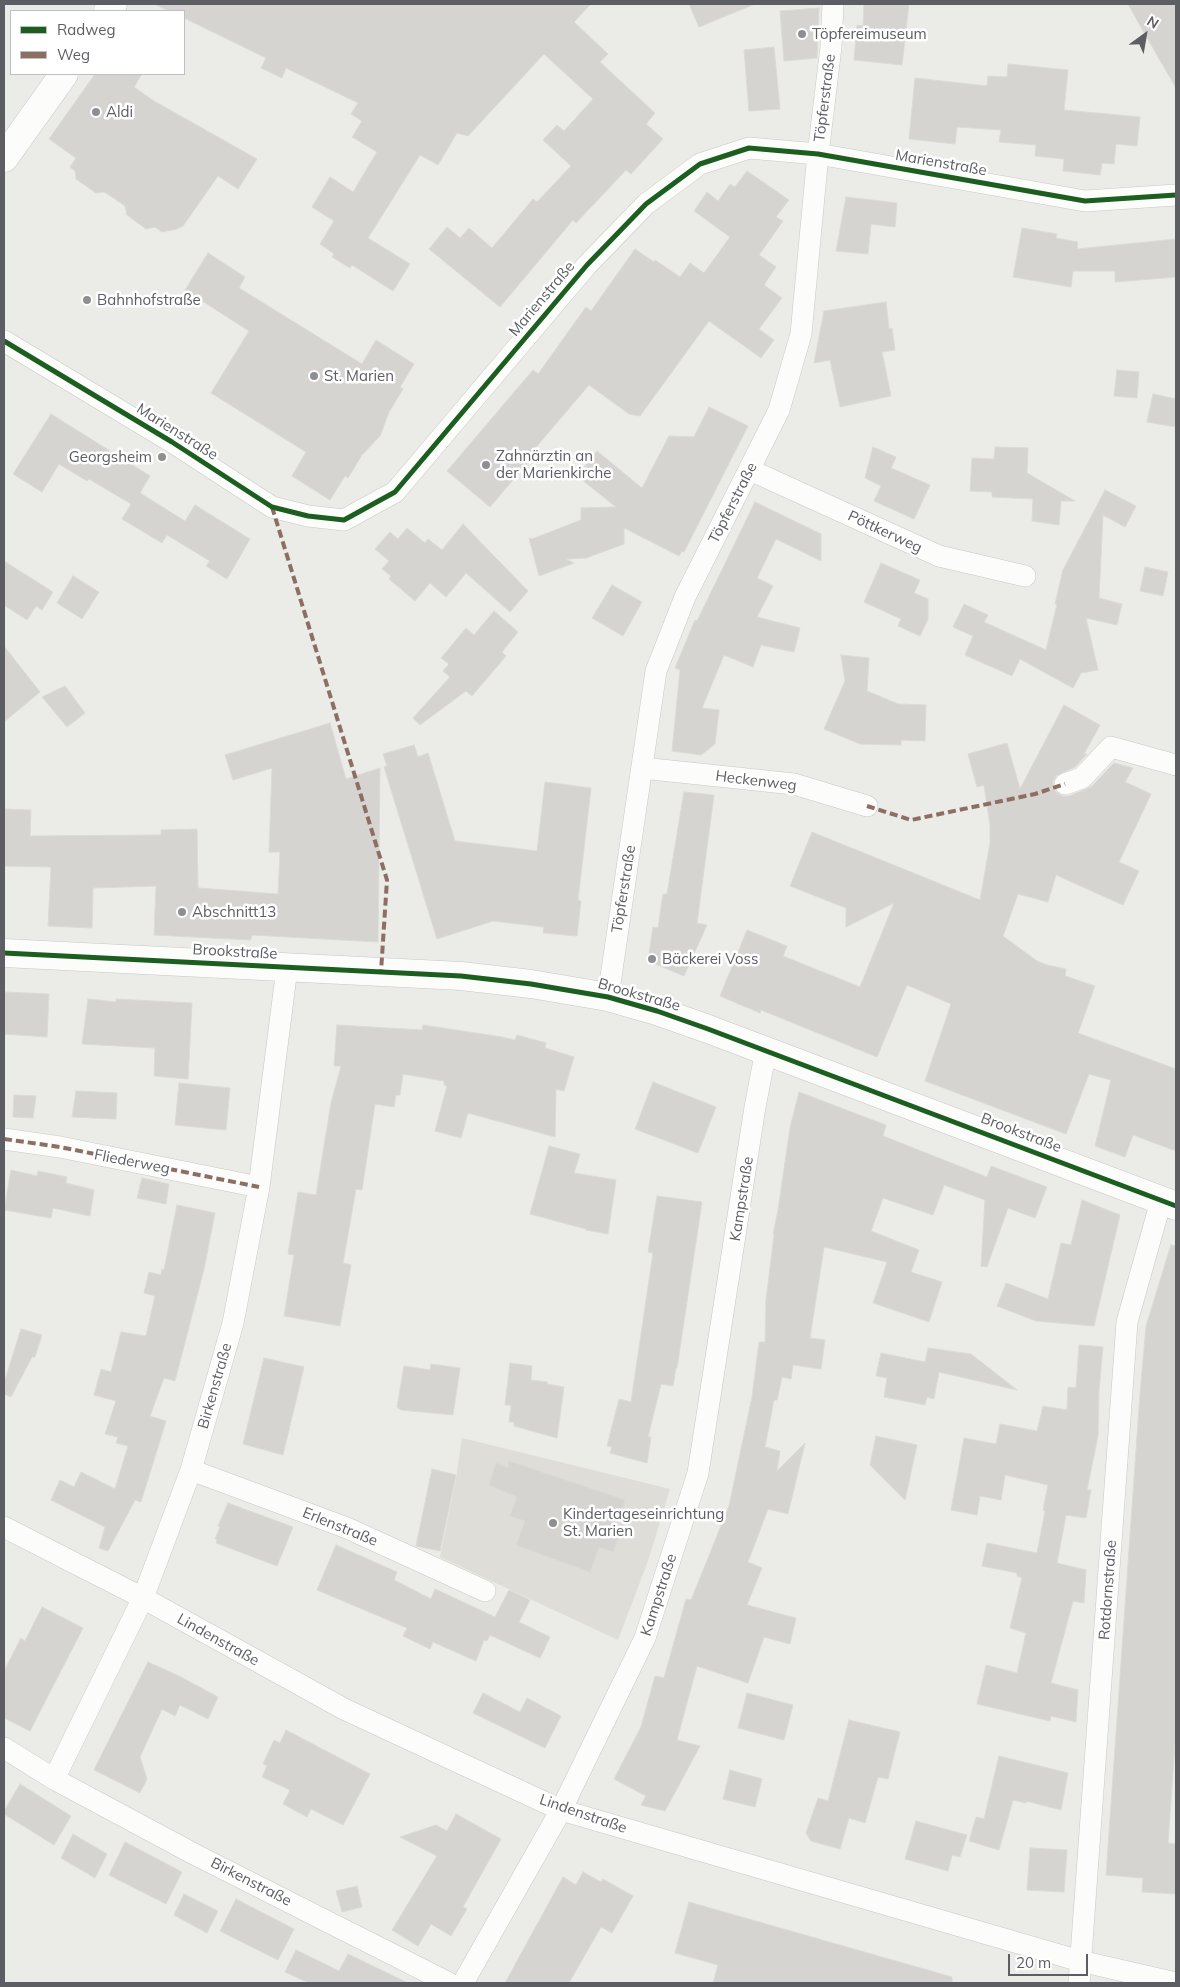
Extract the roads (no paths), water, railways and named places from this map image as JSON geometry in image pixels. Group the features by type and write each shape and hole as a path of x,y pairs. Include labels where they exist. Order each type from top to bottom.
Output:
{"main road":[{"path":"4,158 63,75"},
{"name":"Brookstraße","path":"4,953 461,976 531,984 608,997 682,1019 1169,1203"}],"street":[{"name":"Töpferstraße","path":"608,997 656,671 685,597 779,410 801,334 818,154 832,48 833,4"},
{"name":"Marienstraße","path":"4,341 172,442 272,506 308,516 344,520 395,492 587,265 646,204 700,164 749,148 818,154 1085,201 1176,195"},
{"name":"Pöttkerweg","path":"750,470 939,556 1026,576"},
{"path":"1065,784 1082,778 1111,747 1176,765"},
{"name":"Heckenweg","path":"642,768 794,784 867,806"},
{"name":"Birkenstraße","path":"54,1779 143,1598 191,1470 233,1323 259,1187 287,968"},
{"name":"Kampstraße","path":"463,1983 562,1810 645,1638 698,1473 755,1107 766,1050"},
{"name":"Fliederweg","path":"4,1140 60,1147 259,1187"},
{"name":"Rotdornstraße","path":"1079,1983 1127,1322 1169,1203"},
{"name":"Erlenstraße","path":"191,1470 347,1528 485,1591"},
{"name":"Lindenstraße","path":"4,1527 143,1598 344,1709 562,1810 1080,1962 1176,1983"},
{"name":"Birkenstraße","path":"4,1748 54,1779 194,1854 449,1983"}],"place":[{"name":"Töpfereimuseum","path":"802,34"},
{"name":"Aldi","path":"96,112"},
{"name":"Bahnhofstraße","path":"87,300"},
{"name":"St. Marien","path":"314,376"},
{"name":"Georgsheim","path":"162,457"},
{"name":"Zahnärztin an der Marienkirche","path":"486,465"},
{"name":"Abschnitt13","path":"182,912"},
{"name":"Bäckerei Voss","path":"652,959"},
{"name":"Kindertageseinrichtung St. Marien","path":"553,1523"}]}
